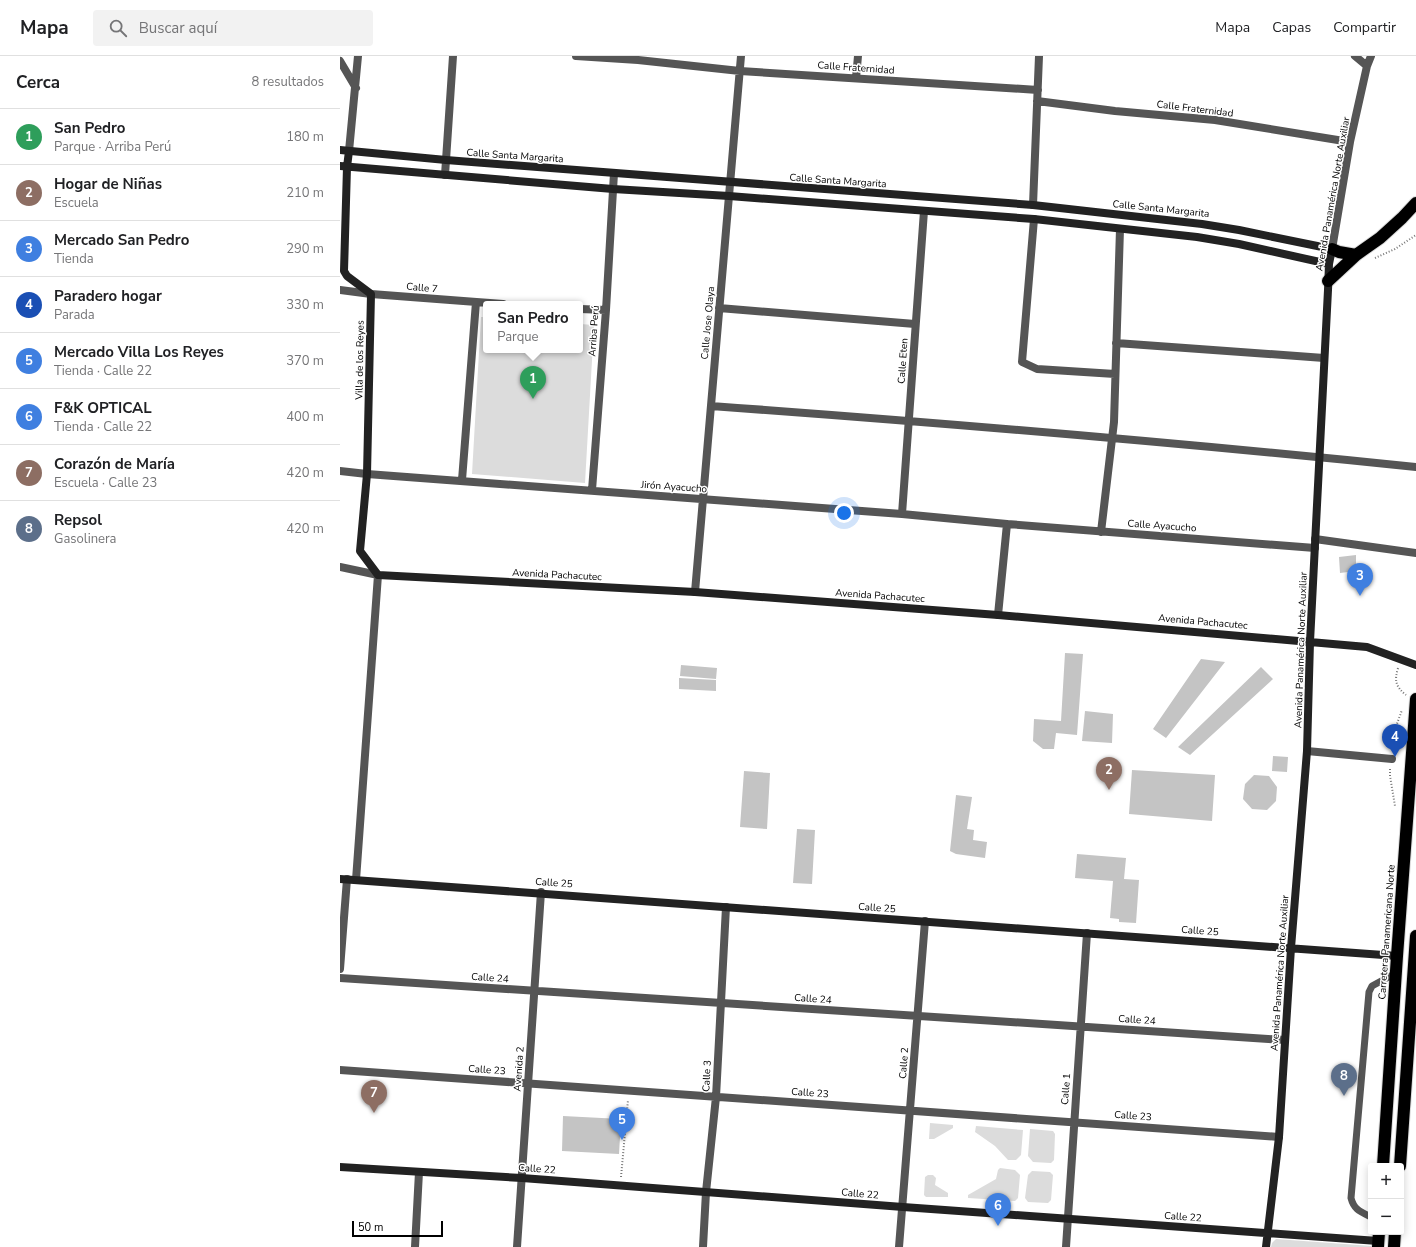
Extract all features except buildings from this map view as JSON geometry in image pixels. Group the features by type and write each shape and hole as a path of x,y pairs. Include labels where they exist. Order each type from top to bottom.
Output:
{"highway":[{"path":"1328,281 1356,255 1380,238 1416,203"},
{"path":"1332,249 1339,252 1356,255"},
{"name":"Carretera Panamericana Norte","path":"1383,1163 1412,697"},
{"path":"1400,1163 1416,936"},
{"path":"1394,1247 1395,1235"}],"main road":[{"name":"Calle Santa Margarita","path":"340,150 446,160 1033,206 1202,224 1332,249"},
{"path":"349,151 344,167 344,271 347,276 371,294"},
{"path":"344,167 613,189 729,196 1034,219 1197,237 1239,244 1329,264"},
{"name":"Avenida Panamérica Norte Auxiliar","path":"1266,1247 1279,1137 1291,948 1307,751 1310,642 1324,358 1329,264 1332,249"},
{"name":"Villa de los Reyes","path":"371,294 368,474 360,551 378,575"},
{"name":"Avenida Pachacutec","path":"378,575 695,592 998,615 1310,642 1367,647 1416,665"},
{"name":"Calle 25","path":"348,879 542,892 726,907 1397,956"},
{"name":"Calle 22","path":"340,1167 522,1178 1068,1219 1378,1240"}],"street":[{"path":"349,151 358,56"},
{"path":"445,175 453,56"},
{"name":"Calle Fraternidad","path":"576,56 638,58 740,71 1038,90"},
{"name":"Calle Jose Olaya","path":"695,592 741,56"},
{"path":"856,78 858,56"},
{"path":"1033,206 1039,56"},
{"path":"1355,56 1367,66"},
{"name":"Avenida Panamérica Norte Auxiliar","path":"1332,249 1350,142 1367,66 1371,56"},
{"path":"340,61 356,88"},
{"name":"Calle Fraternidad","path":"1037,101 1115,111 1216,120 1350,142"},
{"name":"Arriba Perú","path":"592,490 606,310 614,173"},
{"name":"Calle Eten","path":"902,514 924,210"},
{"path":"1034,219 1022,362 1037,369 1115,374"},
{"path":"1101,532 1112,438 1120,229"},
{"name":"Calle 7","path":"340,290 371,294 483,303"},
{"path":"462,480 476,302"},
{"path":"719,308 915,324"},
{"path":"583,309 606,310"},
{"path":"1116,343 1324,358"},
{"path":"711,406 908,420 1416,467"},
{"name":"Jirón Ayacucho","path":"340,471 902,514 1007,524"},
{"path":"998,615 1007,524"},
{"name":"Calle Ayacucho","path":"1007,524 1315,548"},
{"path":"1316,539 1416,553"},
{"name":"Avenida Pachacutec","path":"340,566 378,575"},
{"path":"340,969 378,575"},
{"path":"1307,751 1392,759"},
{"name":"Avenida 2","path":"517,1247 542,892"},
{"name":"Calle 3","path":"703,1247 706,1192 716,1097 726,907"},
{"name":"Calle 2","path":"903,1207 925,921"},
{"name":"Calle 1","path":"1066,1247 1087,933"},
{"name":"Calle 24","path":"340,978 1285,1040"},
{"name":"Calle 23","path":"340,1070 1279,1137"},
{"path":"415,1247 419,1172"},
{"path":"899,1247 903,1207"}],"lane":[{"path":"1368,1215 1356,1209 1351,1198 1370,992 1372,986 1396,972"}],"path":[{"path":"1371,259 1395,249 1416,236"},
{"path":"1403,660 1398,670 1396,680 1399,690 1412,697"},
{"path":"620,1185 628,1090"}],"shaded area":[{"path":"481,317 483,317 483,353 583,353 583,324 594,325 585,483 472,474"},
{"path":"930,1123 953,1125 953,1128 934,1139 929,1139"},
{"path":"976,1126 1023,1130 1021,1155 1016,1160 1008,1160 995,1146 975,1132"},
{"path":"1030,1129 1053,1131 1055,1134 1054,1160 1051,1163 1033,1162 1028,1156"},
{"path":"1000,1168 1015,1170 1020,1175 1018,1198 1015,1201 968,1198 968,1195 996,1179"},
{"path":"1032,1171 1050,1172 1053,1175 1051,1200 1048,1203 1028,1202 1025,1198 1028,1175"},
{"path":"928,1175 933,1175 936,1178 935,1185 948,1193 948,1197 926,1197 924,1195 925,1177"},
{"path":"1276,1239 1372,1247 1271,1247 1272,1243"}],"place":[{"name":"San Pedro","path":"533,399"},
{"name":"Mercado San Pedro","path":"1360,596"},
{"name":"Paradero hogar","path":"1395,757"},
{"name":"Hogar de Niñas","path":"1109,790"},
{"name":"Repsol","path":"1344,1096"},
{"name":"Corazón de María","path":"374,1113"},
{"name":"Mercado Villa Los Reyes","path":"622,1140"},
{"name":"F&K OPTICAL","path":"998,1226"}]}
